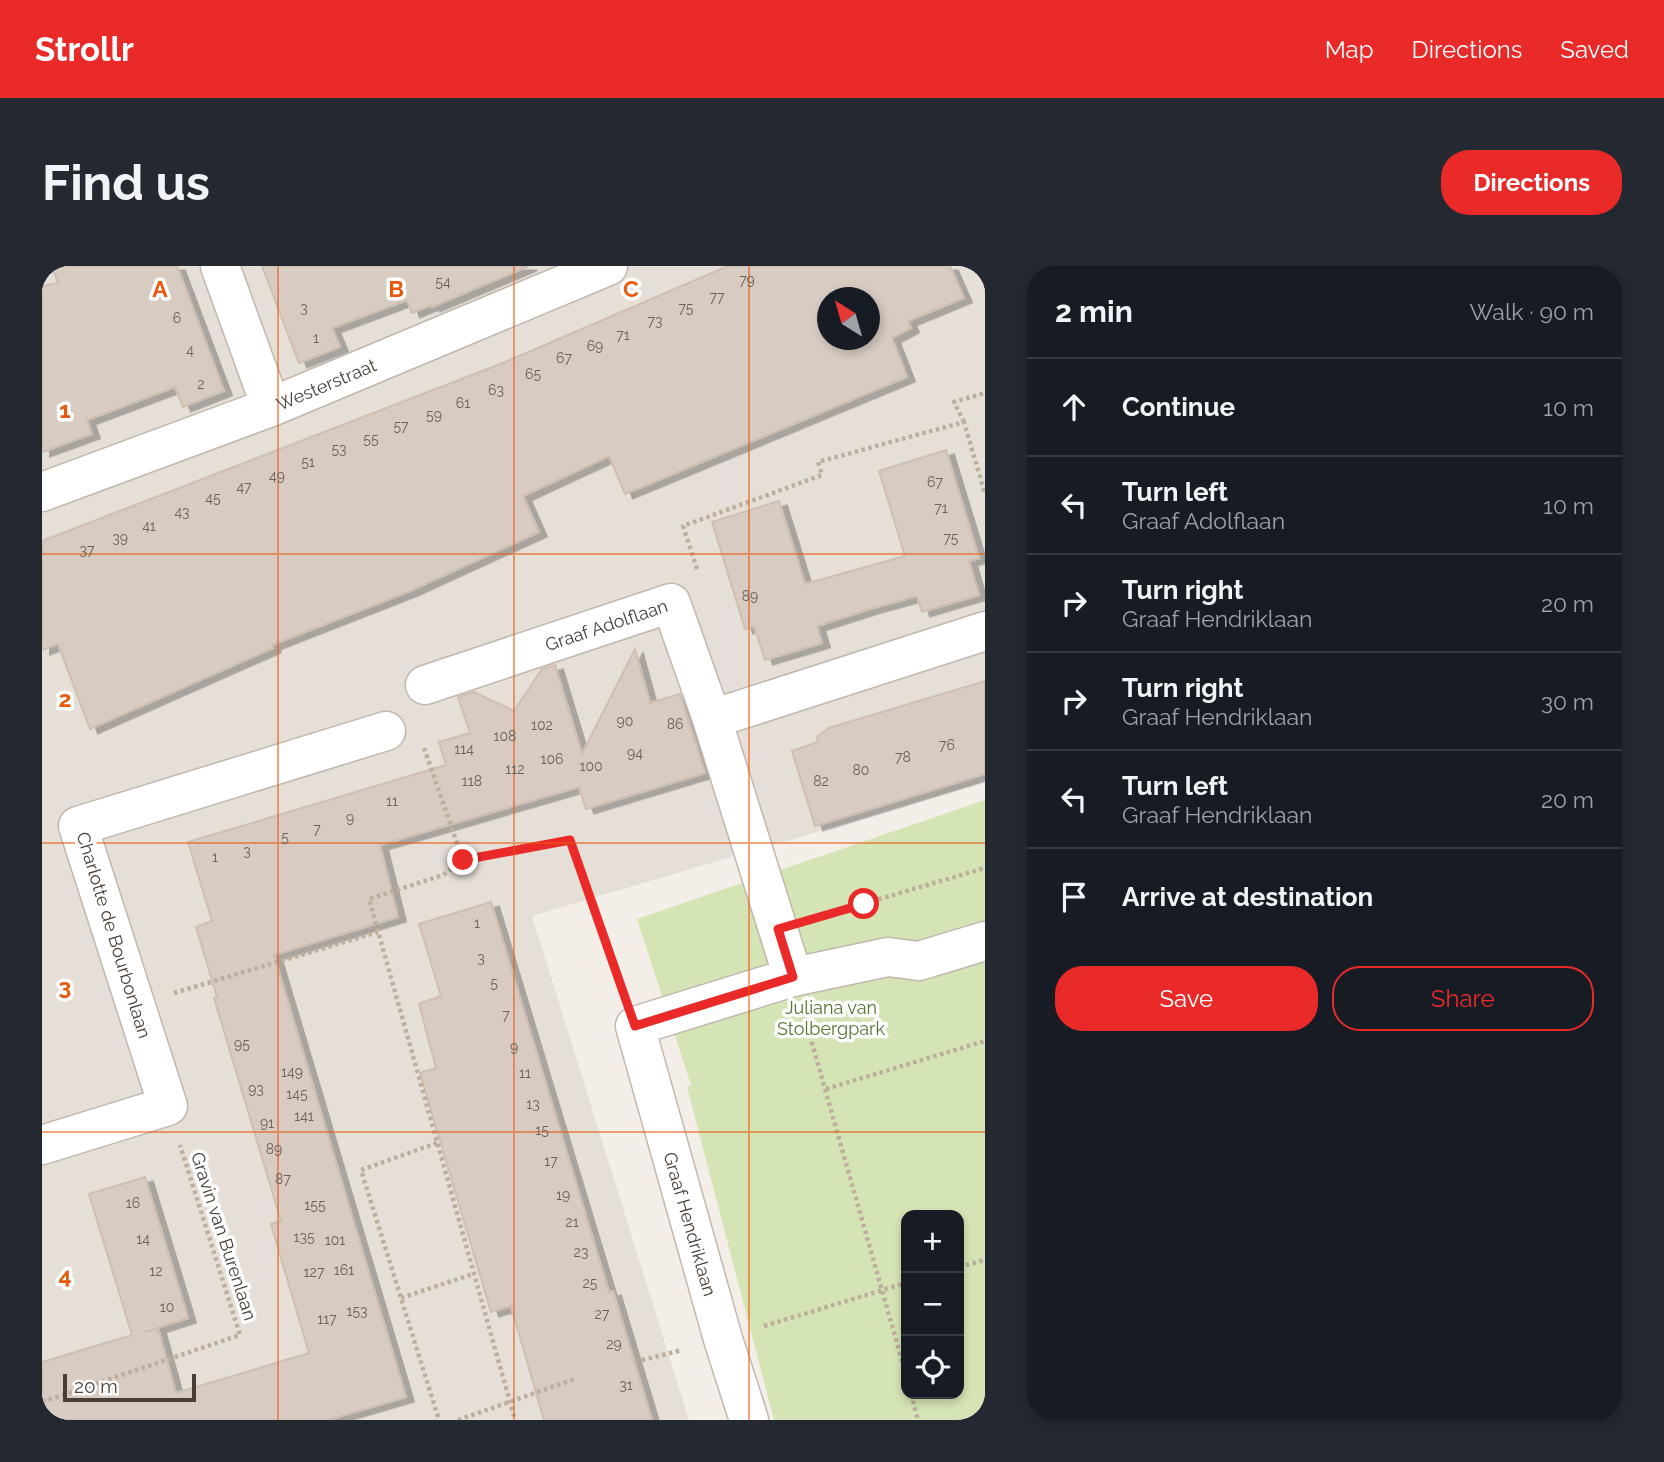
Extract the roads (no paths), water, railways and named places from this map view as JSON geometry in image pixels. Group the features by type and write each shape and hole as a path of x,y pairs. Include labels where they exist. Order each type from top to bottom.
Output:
{"street":[{"path":"220,266 271,407"},
{"name":"Westerstraat","path":"42,492 271,407 608,266"},
{"name":"Graaf Adolflaan","path":"425,685 671,603 712,719 793,977"},
{"path":"712,719 985,631"},
{"name":"Charlotte de Bourbonlaan","path":"42,1145 167,1106 78,826 386,731"},
{"path":"793,977 888,957 919,961 985,940"},
{"name":"Graaf Hendriklaan","path":"749,1420 723,1339 635,1026 793,977"}],"park label":[{"name":"Juliana van Stolbergpark","path":"831,1017"}]}
